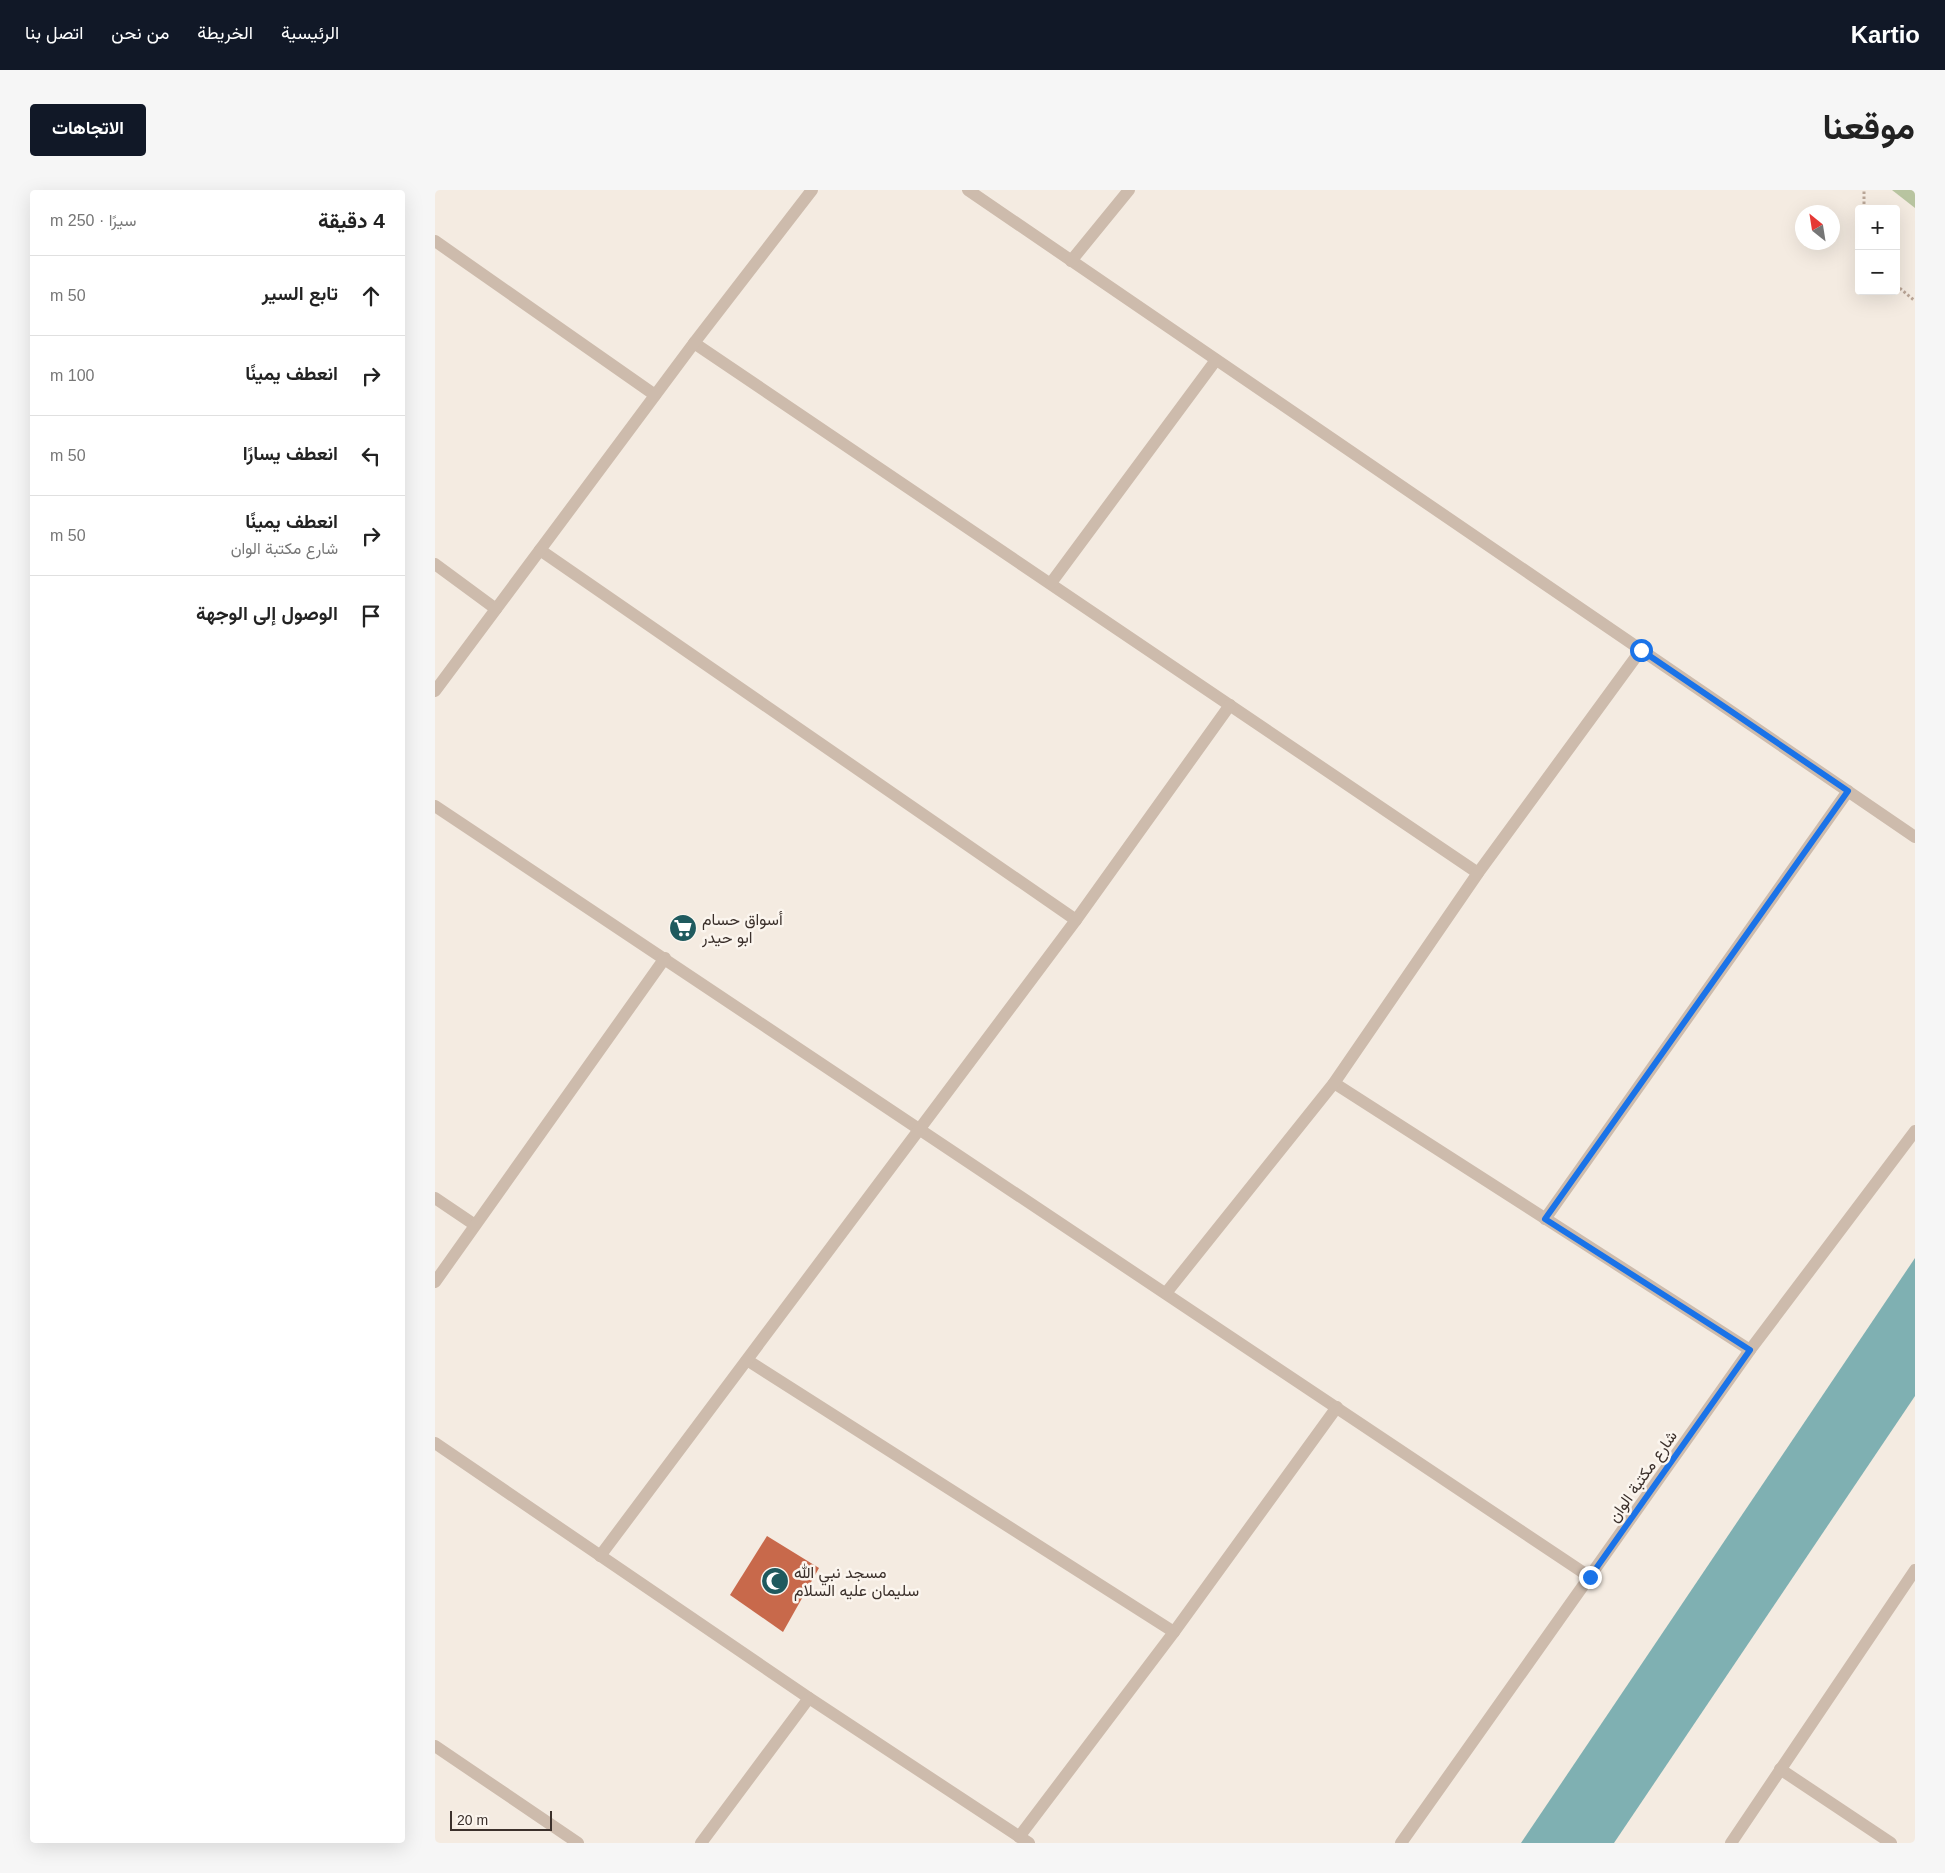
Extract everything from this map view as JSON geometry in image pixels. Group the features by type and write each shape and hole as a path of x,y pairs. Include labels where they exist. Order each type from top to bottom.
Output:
{"street":[{"path":"435,691 693,343 812,190"},
{"path":"968,190 1915,837"},
{"path":"1071,261 1129,190"},
{"path":"435,241 655,395"},
{"path":"693,343 1478,873"},
{"path":"1051,583 1216,360"},
{"path":"540,550 1076,920"},
{"path":"435,564 496,609"},
{"path":"1166,1293 1334,1083 1478,873 1641,650"},
{"path":"601,1556 1076,920 1230,705"},
{"path":"1545,1219 1848,791"},
{"path":"435,806 1590,1577"},
{"path":"435,1282 665,958"},
{"path":"1334,1083 1750,1350"},
{"name":"شارع مكتبة الوان","path":"1401,1843 1750,1350 1915,1131"},
{"path":"435,1198 475,1225"},
{"path":"747,1360 1174,1632"},
{"path":"435,1443 809,1698 1024,1840 1337,1407"},
{"path":"1731,1843 1915,1570"},
{"path":"701,1843 809,1698"},
{"path":"435,1746 577,1843"},
{"path":"1781,1769 1891,1843"}],"path":[{"path":"1864,205 1865,190"},
{"path":"1900,288 1915,301"}],"green space":[{"path":"1892,190 1915,190 1915,208"}],"water":[{"path":"1915,1258 1915,1396 1614,1843 1521,1843"}],"building":[{"name":"مسجد نبي الله سليمان عليه السلام","path":"767,1536 819,1568 783,1632 730,1595"}],"place":[{"name":"أسواق حسام ابو حيدر","path":"683,928"},
{"name":"مسجد نبي الله سليمان عليه السلام","path":"775,1581"}],"route":[{"path":"1590,1577 1750,1350 1545,1219 1848,791 1641,650"}]}
